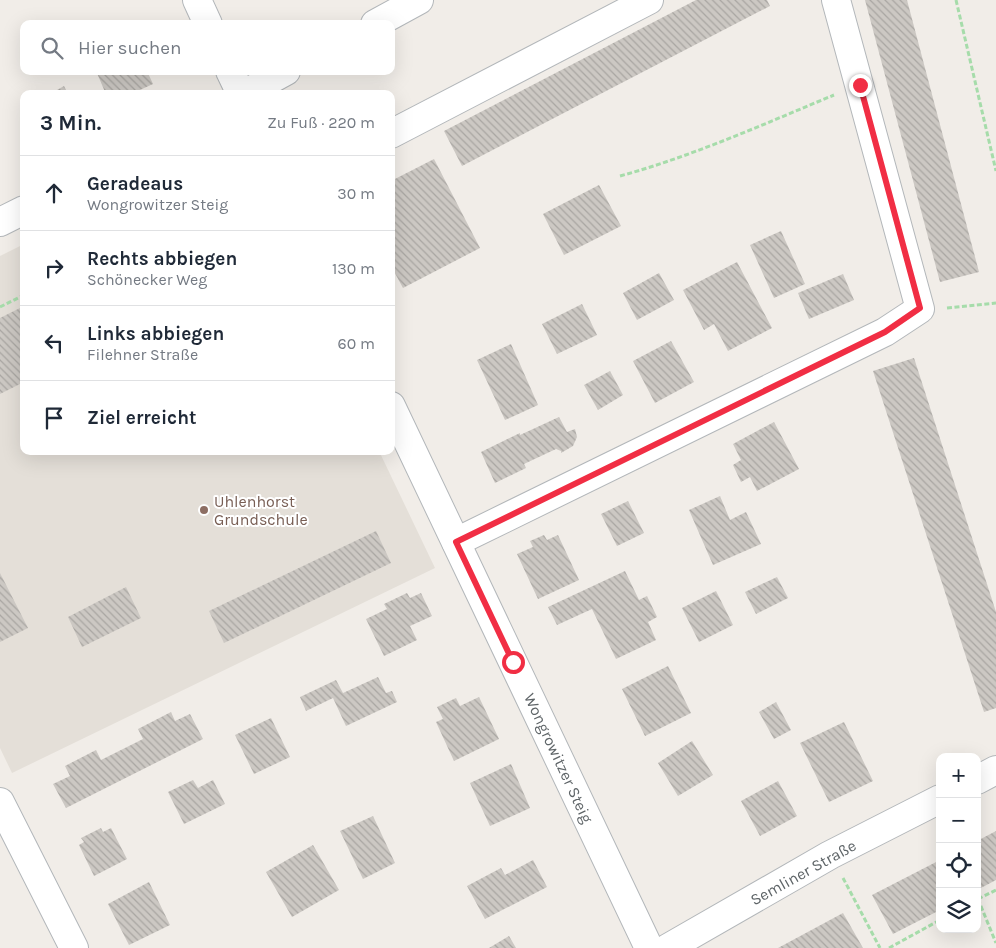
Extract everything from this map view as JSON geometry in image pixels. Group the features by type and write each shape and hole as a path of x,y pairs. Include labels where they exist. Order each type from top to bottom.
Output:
{"street":[{"path":"196,0 206,20"},
{"path":"382,20 419,0"},
{"path":"395,132 649,0"},
{"path":"456,542 885,332 920,308 836,0"},
{"path":"232,75 240,90"},
{"path":"250,90 278,75"},
{"path":"0,222 20,212"},
{"name":"Wongrowitzer Steig","path":"395,414 649,948"},
{"path":"981,778 996,770"},
{"name":"Semliner Straße","path":"668,948 830,855 936,801"},
{"path":"0,802 74,948"}],"path":[{"path":"956,0 996,171"},
{"path":"620,176 653,167 860,85"},
{"path":"0,307 20,297"},
{"path":"920,308 934,309 996,304"},
{"path":"842,877 880,948"},
{"path":"981,898 996,890"},
{"path":"981,906 996,943"},
{"path":"889,948 936,922"}],"shaded area":[{"name":"Uhlenhorst Grundschule","path":"20,246 20,455 381,455 435,568 12,773 0,748 0,256"}],"building":[{"path":"696,0 767,0 770,6 462,166 444,131"},
{"path":"865,0 907,0 979,272 940,282"},
{"path":"98,75 149,75 153,84 140,90 104,90"},
{"path":"64,86 66,90 57,90"},
{"path":"434,159 480,248 403,288 395,273 395,179"},
{"path":"599,185 621,226 564,255 543,214"},
{"path":"781,231 805,284 774,298 750,245"},
{"path":"737,262 772,328 728,351 714,324 704,330 683,290"},
{"path":"659,273 674,300 637,320 623,293"},
{"path":"843,274 854,300 809,319 798,293"},
{"path":"582,304 597,335 557,354 542,324"},
{"path":"20,308 20,384 0,394 0,318"},
{"path":"671,341 694,382 655,403 633,361"},
{"path":"511,344 538,405 505,420 477,360"},
{"path":"914,358 996,612 996,708 984,712 873,371"},
{"path":"610,371 623,395 598,410 584,385"},
{"path":"559,417 567,432 575,429 577,437 573,446 561,453 561,451 556,449 524,464 526,468 495,483 481,452"},
{"path":"774,422 799,469 757,491 750,477 741,482 733,465 741,460 733,444"},
{"path":"720,496 730,520 746,512 761,544 713,565 689,510"},
{"path":"628,501 644,533 617,546 601,514"},
{"path":"376,531 391,563 224,643 209,611"},
{"path":"544,535 547,540 558,535 579,580 538,599 517,554 533,547 530,541"},
{"path":"625,571 639,600 647,596 657,617 648,622 656,640 616,659 592,609 557,625 548,607"},
{"path":"0,573 28,628 0,642"},
{"path":"777,577 788,598 756,614 745,592"},
{"path":"126,587 141,618 82,647 68,617"},
{"path":"716,591 733,625 699,642 682,608"},
{"path":"407,593 410,598 421,593 432,616 410,626 417,640 384,656 366,619 387,609 384,604"},
{"path":"668,666 691,713 645,736 622,689"},
{"path":"378,677 386,693 392,691 397,702 346,726 333,698 306,711 300,697 336,680 343,693"},
{"path":"479,697 499,739 454,761 436,722 443,719 437,707 456,698 460,706"},
{"path":"776,702 791,730 774,739 759,712"},
{"path":"171,712 175,721 190,714 203,739 66,808 53,784 70,776 65,766 96,750 101,760 143,739 138,729"},
{"path":"271,718 290,757 254,774 235,735"},
{"path":"844,722 873,781 829,802 800,743"},
{"path":"692,741 713,775 678,796 658,763"},
{"path":"511,764 530,808 490,826 470,783"},
{"path":"193,780 198,788 213,780 225,804 184,824 168,792"},
{"path":"778,781 797,816 760,836 741,801"},
{"path":"373,816 395,863 363,879 340,831"},
{"path":"101,828 103,832 111,828 127,859 94,876 79,845 84,842 81,838"},
{"path":"996,831 996,880 981,888 981,843 981,839"},
{"path":"313,845 339,890 292,917 266,872"},
{"path":"533,860 547,887 485,919 467,886 501,868 505,875"},
{"path":"936,862 936,912 893,934 872,895"},
{"path":"149,882 170,925 129,945 108,904"},
{"path":"843,913 863,948 778,948"},
{"path":"509,936 516,948 489,948"}],"place":[{"name":"Uhlenhorst Grundschule","path":"204,510"}],"route":[{"path":"513,662 456,542 885,332 920,308 860,85"}]}
